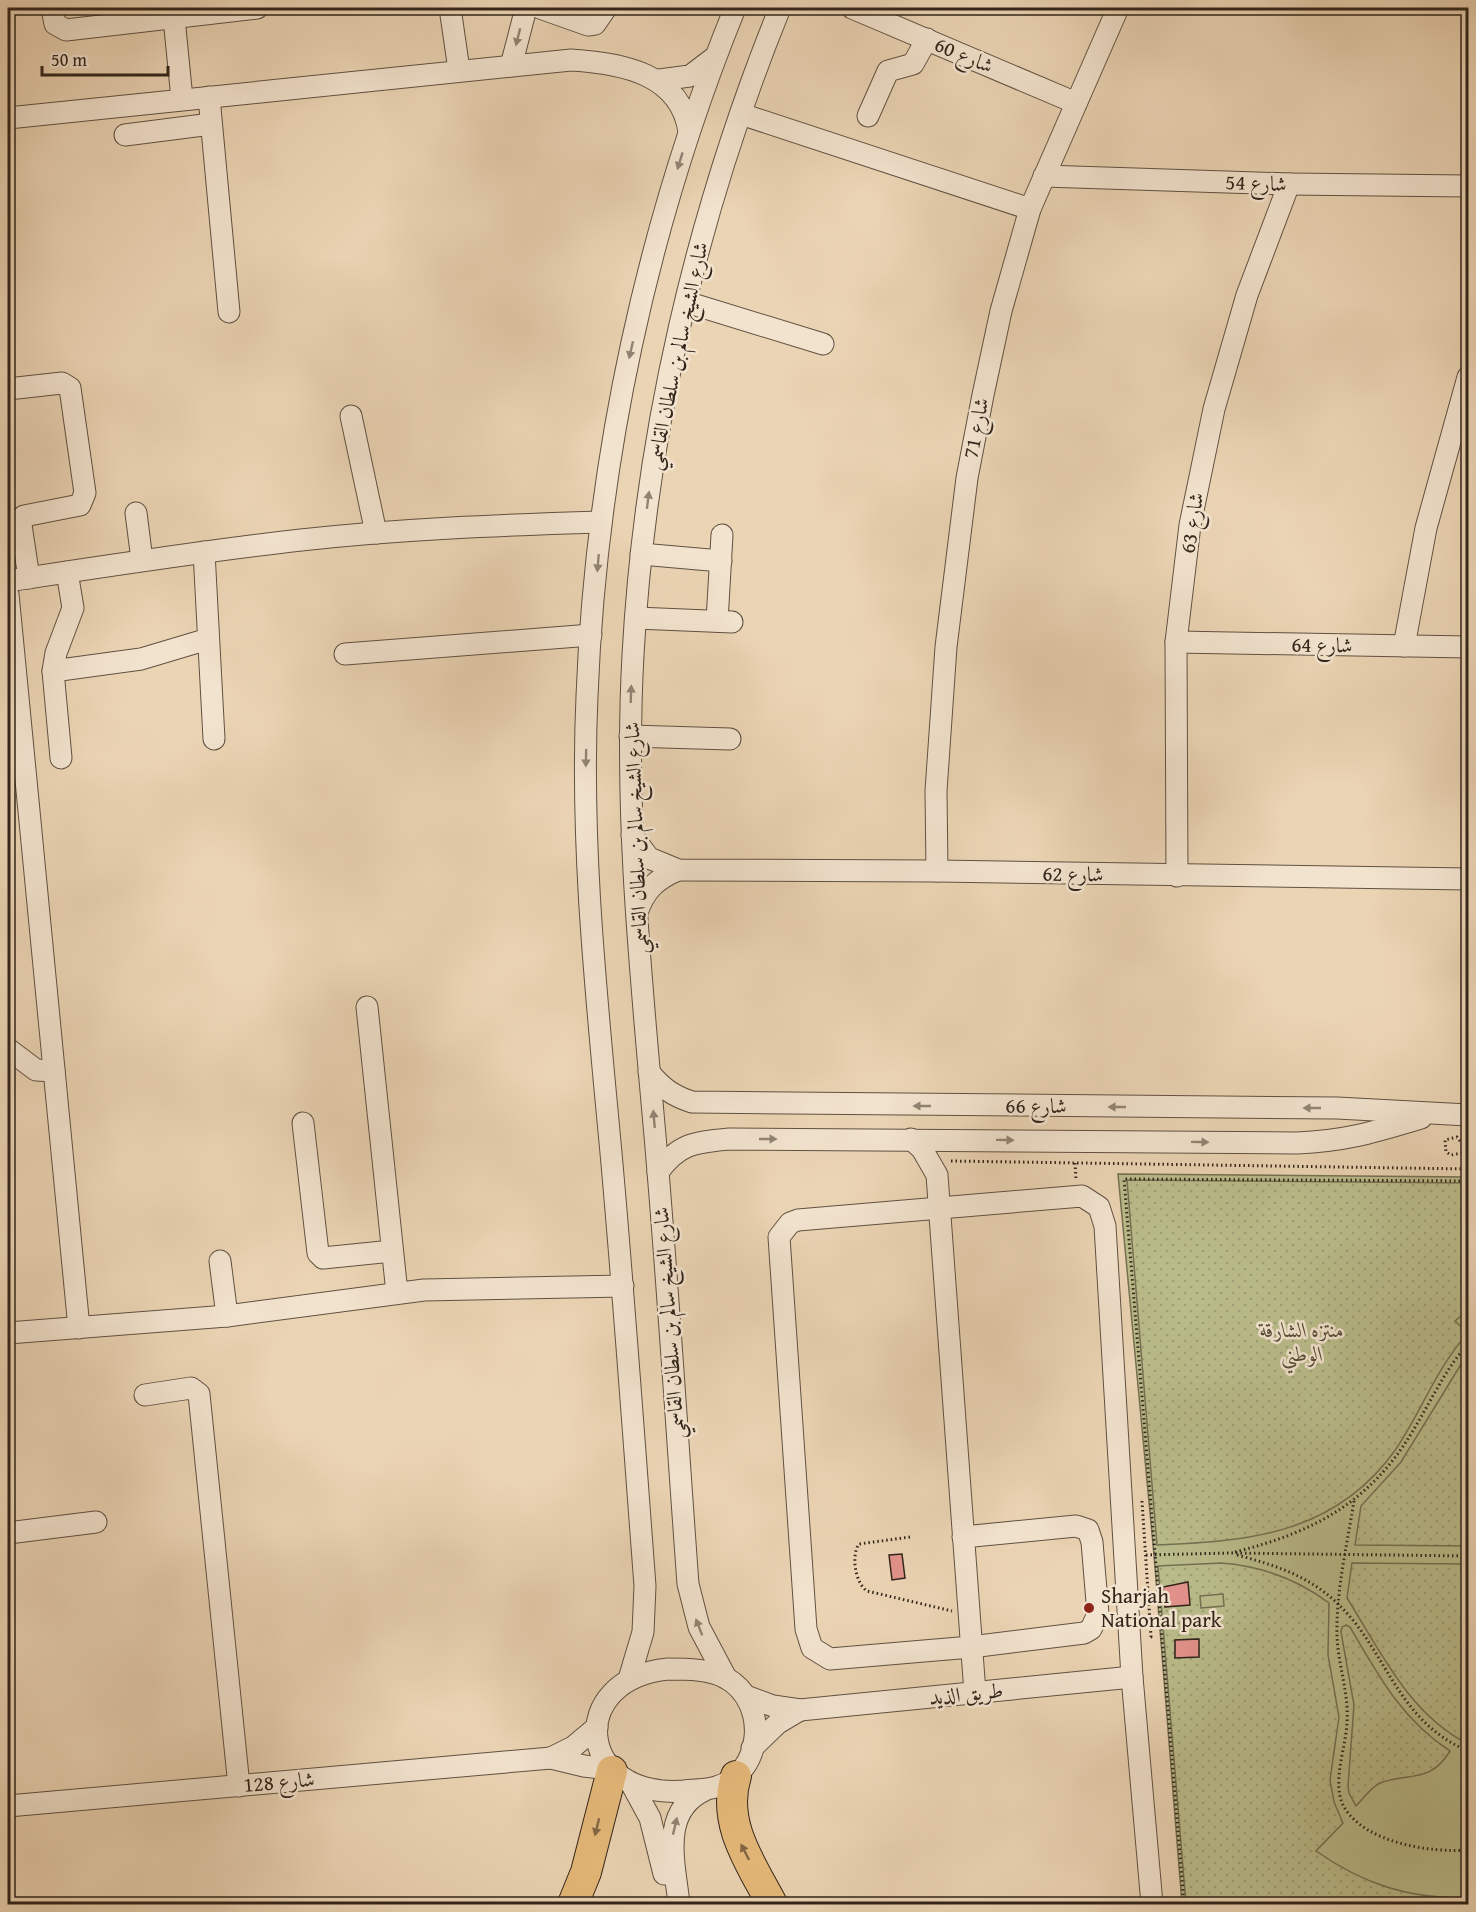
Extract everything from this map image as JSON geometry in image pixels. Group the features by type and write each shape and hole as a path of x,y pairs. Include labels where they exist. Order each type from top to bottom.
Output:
{"highway":[{"path":"573,1905 618,1774"},
{"path":"736,1776 730,1804 735,1829 772,1905"}],"street":[{"path":"52,8 55,24 62,30 174,18 198,11 257,8"},
{"path":"450,8 459,70"},
{"path":"511,66 526,8"},
{"path":"540,8 588,25 595,24 606,8"},
{"name":"شارع الشيخ سالم بن سلطان القاسمي","path":"629,1679 643,1632 645,1586 623,1286 588,869 585,771 591,635 602,522 627,364 651,264 689,132 735,8"},
{"name":"شارع 60","path":"852,8 1076,103"},
{"name":"شارع 71","path":"937,871 936,791 955,562 983,395 1001,310 1030,209 1118,8"},
{"name":"شارع الشيخ سالم بن سلطان القاسمي","path":"726,1678 699,1627 688,1584 637,916 630,736 641,554 666,388 705,231 741,114 782,10"},
{"path":"174,18 182,99"},
{"path":"868,116 885,74 891,69 913,64 927,39"},
{"path":"659,81 690,76 716,57"},
{"path":"8,118 459,70 588,61 620,68 659,81 681,102 689,132"},
{"path":"209,97 229,312"},
{"path":"741,114 1030,209"},
{"path":"125,135 211,124"},
{"name":"شارع 54","path":"1044,176 1289,184 1468,186"},
{"name":"شارع 63","path":"1177,876 1176,642 1190,525 1214,408 1247,295 1289,184"},
{"path":"686,302 823,344"},
{"path":"1404,646 1426,528 1462,413 1468,377"},
{"path":"8,389 62,383 70,388 85,493 80,505 24,516 21,525 29,578"},
{"path":"351,416 376,533"},
{"path":"136,513 142,560"},
{"path":"8,581 142,560 376,533 602,522"},
{"path":"636,618 725,621 721,561 722,535"},
{"path":"204,552 214,739"},
{"path":"641,554 721,561"},
{"path":"62,758 53,671 59,644 72,614 67,572"},
{"path":"8,594 79,1328"},
{"path":"345,654 591,635"},
{"path":"53,671 141,659 208,639"},
{"name":"شارع 64","path":"1176,642 1468,647"},
{"path":"630,736 730,739"},
{"name":"شارع 62","path":"632,833 649,858 678,870"},
{"name":"شارع 62","path":"637,916 641,900 650,886 663,876 678,870 937,871 1468,879"},
{"path":"367,1007 397,1293"},
{"path":"8,1049 36,1070 54,1071"},
{"name":"شارع 66","path":"650,1072 660,1086 675,1096 692,1102 764,1105 1337,1108 1468,1115"},
{"path":"729,1138 718,1130 720,1115 731,1108 764,1105"},
{"path":"1337,1108 1352,1115 1359,1123 1357,1133 1342,1140"},
{"name":"شارع 66","path":"658,1172 676,1151 688,1145 729,1138 1297,1143 1342,1140 1368,1135 1433,1114"},
{"path":"303,1123 318,1253 323,1258 392,1251"},
{"path":"911,1139 940,1168"},
{"path":"963,1140 940,1168 939,1208 975,1693"},
{"path":"963,1537 1076,1526 1088,1530 1093,1551 1098,1614 1091,1629 1076,1635 972,1647 830,1659 812,1648 808,1639 805,1617 779,1237 790,1223 798,1220 1082,1196 1099,1207 1106,1226 1132,1677 1150,1901"},
{"path":"220,1261 227,1316"},
{"path":"8,1333 227,1316 397,1293 452,1289 623,1286"},
{"path":"145,1395 192,1388 199,1394 239,1786"},
{"path":"8,1533 96,1522"},
{"path":"618,1774 664,1791 717,1787 736,1776 749,1758 756,1726 755,1715 746,1696 726,1678 707,1672 676,1669 654,1670 629,1679 610,1696 597,1726 598,1748 650,1818 656,1836 668,1905"},
{"name":"طريق الذيد","path":"746,1696 772,1706 800,1710 1132,1677"},
{"name":"طريق الذيد","path":"752,1748 778,1723 800,1710"},
{"name":"شارع 128","path":"551,1758 573,1747 597,1726"},
{"name":"شارع 128","path":"8,1806 551,1758 618,1774"},
{"path":"679,1905 673,1842 675,1822 684,1805 706,1789"}],"path":[{"path":"1457,1137 1468,1152 1451,1155 1446,1152 1445,1140 1457,1137"},
{"path":"940,1168 1468,1168"},
{"path":"1184,1905 1124,1179 1468,1181"},
{"path":"1230,1553 1297,1533 1354,1501 1396,1458 1455,1361 1468,1344"},
{"path":"1354,1501 1338,1603 1337,1646 1348,1711 1339,1780 1344,1807 1356,1820 1371,1830 1405,1845 1442,1850 1468,1850"},
{"path":"910,1537 859,1544 855,1551 858,1578 862,1588 949,1611 969,1609"},
{"path":"1230,1553 1286,1569 1305,1578 1338,1603 1353,1621 1397,1692 1416,1714 1438,1733 1468,1750"},
{"path":"1125,1555 1230,1553 1468,1556"}],"green space":[{"name":"منتزه الشارقة الوطني","path":"1118,1174 1468,1177 1468,1904 1182,1904 1154,1555"},
{"path":"1127,1180 1468,1183 1468,1310 1455,1321 1468,1333 1447,1360 1396,1449 1372,1477 1347,1499 1319,1516 1258,1535 1226,1540 1157,1545"},
{"path":"1468,1353 1468,1546 1355,1545 1361,1506 1401,1462"},
{"path":"1221,1563 1251,1567 1292,1581 1329,1603 1328,1655 1339,1717 1330,1780 1334,1802 1343,1823 1316,1851 1352,1873 1388,1888 1427,1896 1468,1897 1468,1904 1186,1904 1158,1566","holes":["1187,1583 1183,1605 1165,1607 1163,1587","1223,1594 1224,1606 1201,1608 1200,1596","1198,1639 1199,1657 1175,1657 1175,1640"]},
{"path":"1352,1563 1468,1564 1468,1744 1429,1716 1398,1680 1385,1660 1347,1598"},
{"path":"1346,1625 1350,1627 1381,1679 1405,1711 1433,1739 1450,1751 1435,1768 1427,1773 1380,1783 1370,1790 1356,1806 1348,1786 1354,1705 1341,1632 1342,1627"}],"building":[{"path":"902,1554 905,1578 892,1580 889,1555"},
{"path":"1188,1582 1190,1605 1165,1607 1163,1587"},
{"path":"1199,1639 1199,1657 1175,1658 1175,1640"}],"place":[{"name":"Sharjah National park","path":"1089,1608"}]}
